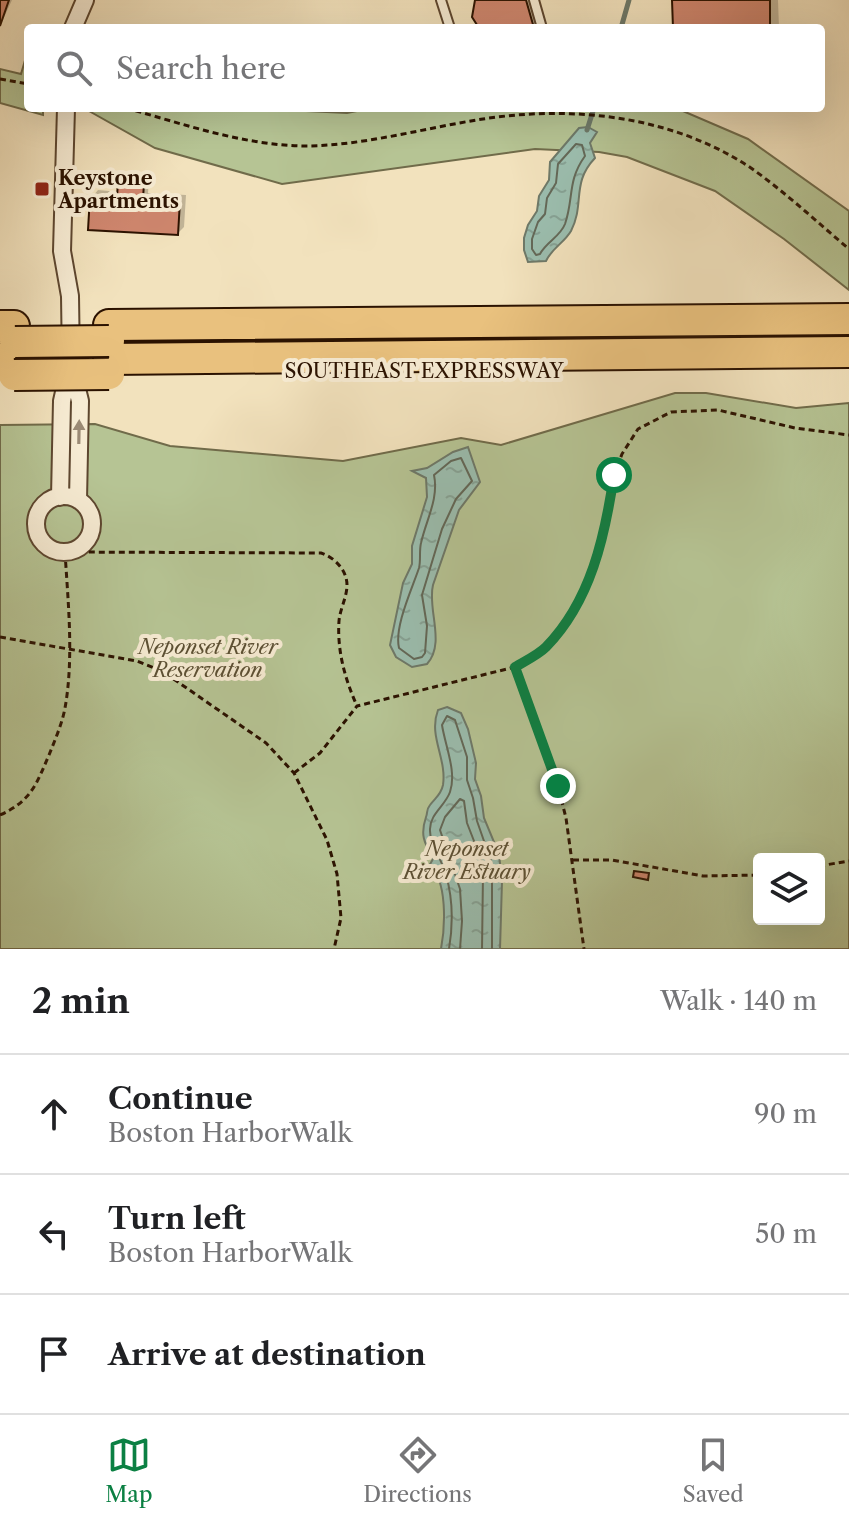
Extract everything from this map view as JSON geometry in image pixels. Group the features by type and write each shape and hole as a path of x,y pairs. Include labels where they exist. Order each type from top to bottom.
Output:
{"highway":[{"name":"SOUTHEAST EXPRESSWAY","path":"7,351 109,350 849,319"},
{"path":"109,350 849,335"},
{"name":"SOUTHEAST EXPRESSWAY","path":"7,351 109,350 849,368"},
{"path":"109,350 849,352"}],"street":[{"path":"75,24 85,0"},
{"path":"66,112 62,251 70,296 71,365 80,401 78,500"},
{"path":"60,497 63,390 71,365"},
{"path":"52,499 78,500 90,514 91,532 81,546 65,552 45,545 36,526 40,510 52,499"}],"lane":[{"path":"441,0 449,24"},
{"path":"534,0 541,24"}],"path":[{"path":"0,79 24,83"},
{"path":"141,112 227,135 299,146 337,143 497,117 561,112"},
{"path":"577,112 671,130 721,150 762,176 849,249"},
{"path":"294,773 320,753 357,706 515,667 544,649 572,616 591,579 614,475 622,454 638,429 671,412 718,410 795,428 849,435"},
{"path":"0,815 18,806 36,785 66,707 69,650 65,552 321,553 331,556 344,573 347,585 339,622 342,664 357,706"},
{"path":"0,637 137,661 162,671 266,743 294,773 327,840 337,874 341,918 334,949"},
{"path":"515,667 558,786 573,860 584,949"},
{"path":"573,860 612,860 703,876 753,875"},
{"path":"825,865 849,861"}],"green space":[{"path":"24,64 24,110 0,103 0,69 21,74"},
{"path":"91,112 685,112 748,139 849,211 849,290 715,191 627,157 599,152 535,149 282,184 155,148"},
{"name":"Neponset River Reservation","path":"675,393 706,393 796,408 849,403 849,949 0,949 0,425 95,424 170,446 343,461 461,438 501,445"}],"water":[{"path":"588,127 597,132 590,143 595,158 583,176 571,231 546,261 528,262 524,238 537,211 539,196 549,180 550,162 579,128"},
{"path":"468,447 480,482 459,510 433,585 436,636 432,656 427,664 412,667 396,657 390,645 403,583 412,564 412,546 427,497 426,478 412,471 427,468"},
{"path":"447,707 461,713 468,729 484,818 499,854 502,881 500,949 441,949 444,917 442,892 435,872 429,866 433,859 425,843 423,829 428,808 443,785 444,775 435,729 438,710"}],"building":[{"path":"0,0 9,0 0,26"},
{"path":"475,0 526,0 533,24 476,24 472,17"},
{"path":"672,0 770,0 770,24 673,24"},
{"path":"118,181 144,183 143,199 180,201 178,235 88,230 90,196 117,197"},
{"path":"634,871 649,873 648,880 633,877"}],"waterway":[{"path":"622,24 629,0"},
{"path":"587,130 593,112"}],"place":[{"name":"Keystone Apartments","path":"42,189"}],"route":[{"path":"558,786 515,667 544,649 572,616 591,579 614,475"}],"park label":[{"name":"Neponset River Estuary","path":"467,860"}]}
